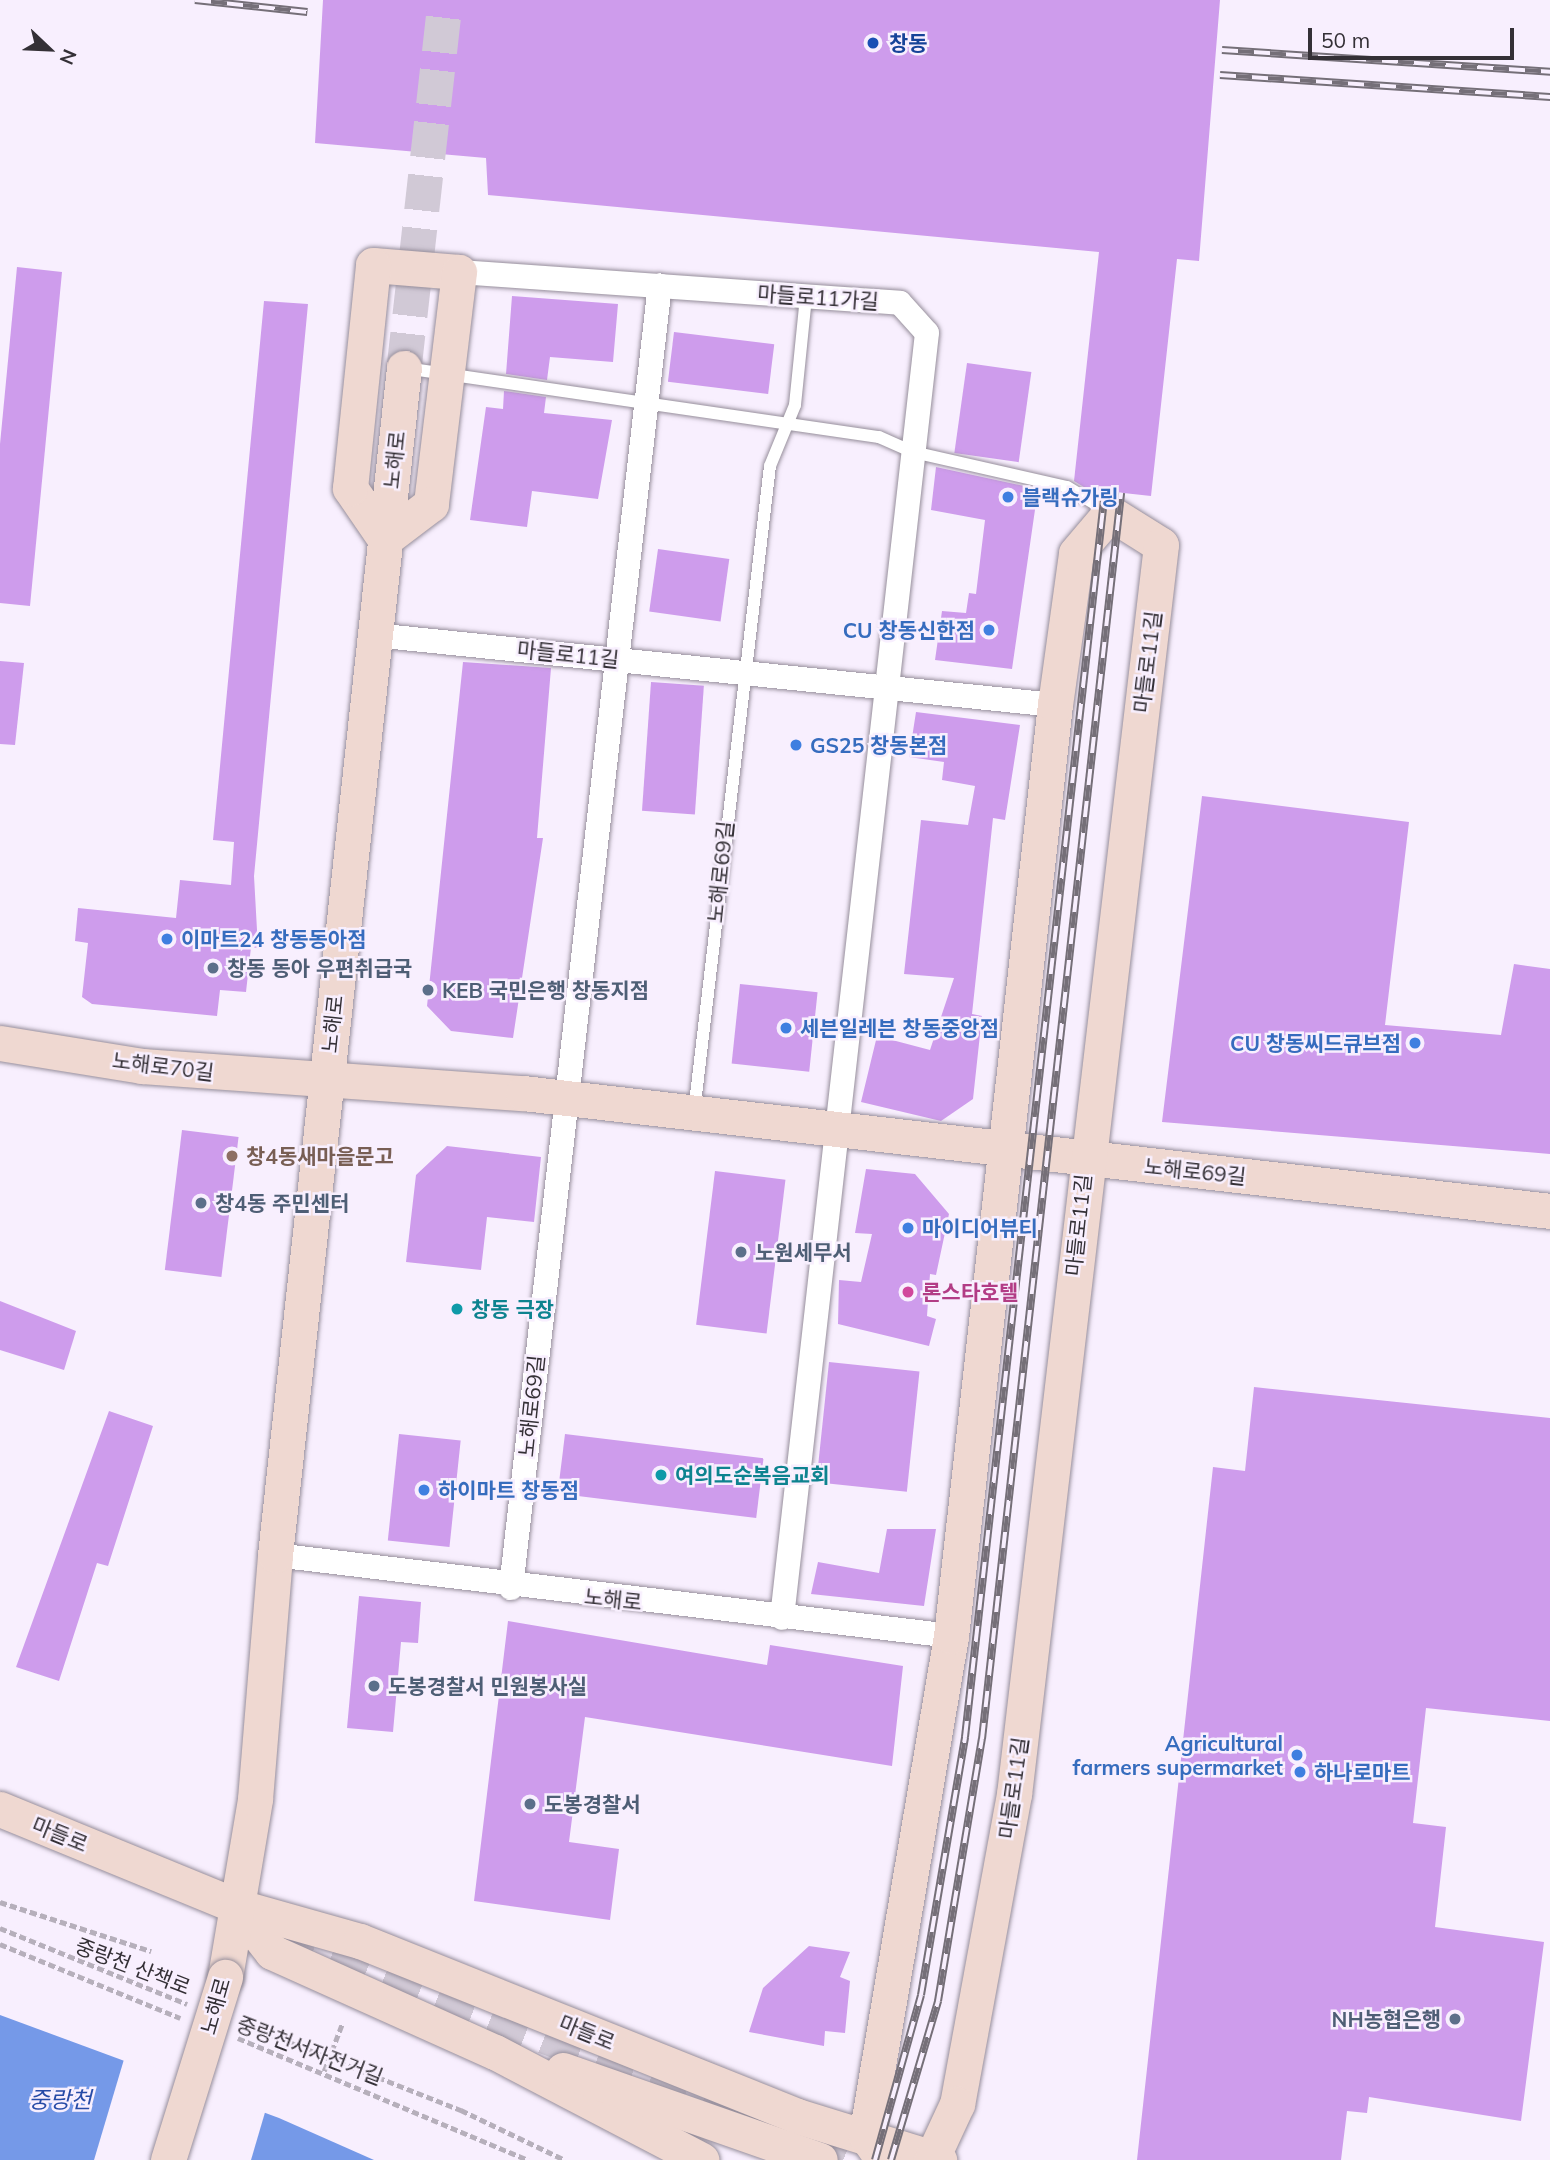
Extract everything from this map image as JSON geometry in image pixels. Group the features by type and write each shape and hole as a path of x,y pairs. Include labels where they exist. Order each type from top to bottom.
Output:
{"main road":[{"path":"373,265 459,272 447,373 431,504 385,538 350,488 373,265"},
{"name":"노해로","path":"168,2160 225,1977 255,1799 275,1555 404,368"},
{"path":"874,2148 883,2060 951,1636 1003,1149 1055,705 1076,553 1110,513"},
{"name":"마들로11길","path":"935,2160 957,2104 1014,1794 1086,1158 1161,545 1110,513"},
{"name":"노해로70길","path":"0,1043 142,1066 326,1079"},
{"name":"노해로69길","path":"326,1079 564,1098 1550,1211"},
{"name":"마들로","path":"0,1810 236,1906 360,1941 874,2148 935,2160"},
{"name":"마들로","path":"236,1906 272,1952 495,2052 702,2160"},
{"path":"495,2052 614,2084 820,2160"},
{"path":"797,2116 835,2111 857,2100 883,2060"}],"street":[{"name":"마들로11가길","path":"459,272 900,303 927,333 888,689"},
{"path":"616,659 660,285"},
{"name":"마들로11길","path":"374,635 1055,705"},
{"name":"노해로69길","path":"511,1588 564,1098 616,659"},
{"path":"782,1618 827,1179 840,1130 888,689"},
{"name":"노해로","path":"275,1555 511,1588 951,1636"}],"lane":[{"path":"742,673 770,466 795,405 806,296"},
{"path":"404,368 879,437 913,452 1067,487 1110,513"},
{"name":"노해로69길","path":"694,1113 742,673"}],"path":[{"path":"0,1902 151,1951"},
{"name":"중랑천 산책로","path":"0,1928 191,2005"},
{"path":"0,1944 189,2021"},
{"path":"229,2019 330,2055 565,2160"},
{"path":"324,2071 342,2024"},
{"name":"중랑천서자전거길","path":"228,2035 324,2071 528,2160"}],"water":[{"name":"중랑천","path":"0,2015 279,2118 374,2160 0,2160"}],"pier":[{"path":"125,2056 266,2109 251,2160 94,2160"}],"building":[{"path":"323,0 1220,0 1199,261 1177,259 1151,496 1087,489 1074,481 1099,252 488,195 486,158 315,143"},
{"path":"17,267 62,272 30,606 0,603 0,444"},
{"path":"512,296 618,304 613,362 550,357 547,380 506,374"},
{"path":"264,301 308,304 254,876 258,948 251,947 246,992 220,990 217,1016 92,1004 82,997 88,943 75,941 78,908 176,918 180,880 231,885 234,842 213,840"},
{"path":"674,332 774,344 768,394 668,382"},
{"path":"967,363 1031,372 1019,462 954,453"},
{"path":"504,391 546,397 544,413 612,420 598,499 532,491 527,527 470,520 486,407 503,409"},
{"path":"936,467 1038,489 1012,669 935,660 942,611 966,613 969,593 976,594 985,520 931,510"},
{"path":"658,549 729,559 721,621 649,611"},
{"path":"0,661 24,663 15,745 0,744"},
{"path":"463,662 551,668 537,838 543,838 513,1038 451,1031 427,1006"},
{"path":"651,682 704,686 695,814 642,811"},
{"path":"916,712 1020,725 1005,820 993,818 972,1014 982,1016 973,1099 941,1121 861,1102 877,1036 930,1050 954,978 904,974 921,820 968,825 975,786 942,780 944,762 909,757"},
{"path":"1202,796 1409,822 1385,1025 1501,1035 1514,964 1550,969 1550,1154 1162,1122"},
{"path":"740,984 818,992 809,1072 732,1064"},
{"name":"창4동 주민센터","path":"182,1130 239,1137 221,1277 165,1270"},
{"path":"447,1146 541,1157 534,1222 487,1217 481,1270 406,1262 416,1175"},
{"path":"866,1169 915,1174 949,1214 936,1275 930,1274 927,1316 936,1319 929,1346 838,1324 839,1280 861,1282 872,1234 855,1233"},
{"name":"노원세무서","path":"715,1171 785,1180 767,1333 696,1325"},
{"path":"0,1301 76,1331 64,1370 0,1350"},
{"path":"829,1362 920,1372 907,1492 816,1482"},
{"name":"하나로마트","path":"1254,1387 1550,1418 1550,1721 1426,1708 1413,1823 1446,1827 1435,1927 1544,1942 1521,2121 1369,2097 1367,2113 1347,2111 1341,2160 1137,2160 1213,1467 1245,1471"},
{"path":"109,1411 153,1426 108,1566 97,1563 59,1681 16,1667"},
{"name":"하이마트 창동점","path":"399,1434 461,1440 449,1547 388,1540"},
{"name":"여의도순복음교회","path":"565,1434 764,1458 756,1518 558,1494"},
{"path":"887,1529 936,1529 924,1606 811,1594 818,1562 879,1573"},
{"name":"도봉경찰서 민원봉사실","path":"359,1596 421,1602 418,1643 401,1642 393,1732 347,1728"},
{"name":"도봉경찰서","path":"508,1621 767,1665 770,1645 903,1666 892,1766 585,1717 569,1842 619,1849 610,1920 474,1901"},
{"path":"809,1946 850,1952 840,1977 850,1981 845,2033 825,2031 824,2046 749,2032 763,1988"}],"tunnel":[{"path":"404,368 445,0"},
{"path":"280,1931 864,2160"}],"railway":[{"path":"195,0 307,12"},
{"path":"1222,50 1550,72"},
{"path":"1220,75 1550,97"},
{"path":"875,2160 921,1995 965,1737 1105,491"},
{"path":"891,2160 938,2001 982,1739 1121,493"}],"place":[{"name":"창동","path":"873,43"},
{"name":"블랙슈가링","path":"1008,497"},
{"name":"CU 창동신한점","path":"989,630"},
{"name":"GS25 창동본점","path":"796,745"},
{"name":"이마트24 창동동아점","path":"167,939"},
{"name":"창동 동아 우편취급국","path":"213,968"},
{"name":"KEB 국민은행 창동지점","path":"428,990"},
{"name":"세븐일레븐 창동중앙점","path":"786,1028"},
{"name":"CU 창동씨드큐브점","path":"1415,1043"},
{"name":"창4동새마을문고","path":"232,1156"},
{"name":"창4동 주민센터","path":"201,1203"},
{"name":"마이디어뷰티","path":"908,1228"},
{"name":"노원세무서","path":"741,1252"},
{"name":"론스타호텔","path":"908,1292"},
{"name":"창동 극장","path":"457,1309"},
{"name":"여의도순복음교회","path":"661,1475"},
{"name":"하이마트 창동점","path":"424,1490"},
{"name":"도봉경찰서 민원봉사실","path":"374,1686"},
{"name":"Agricultural farmers supermarket","path":"1297,1755"},
{"name":"하나로마트","path":"1300,1772"},
{"name":"도봉경찰서","path":"530,1804"},
{"name":"NH농협은행","path":"1455,2019"}]}
